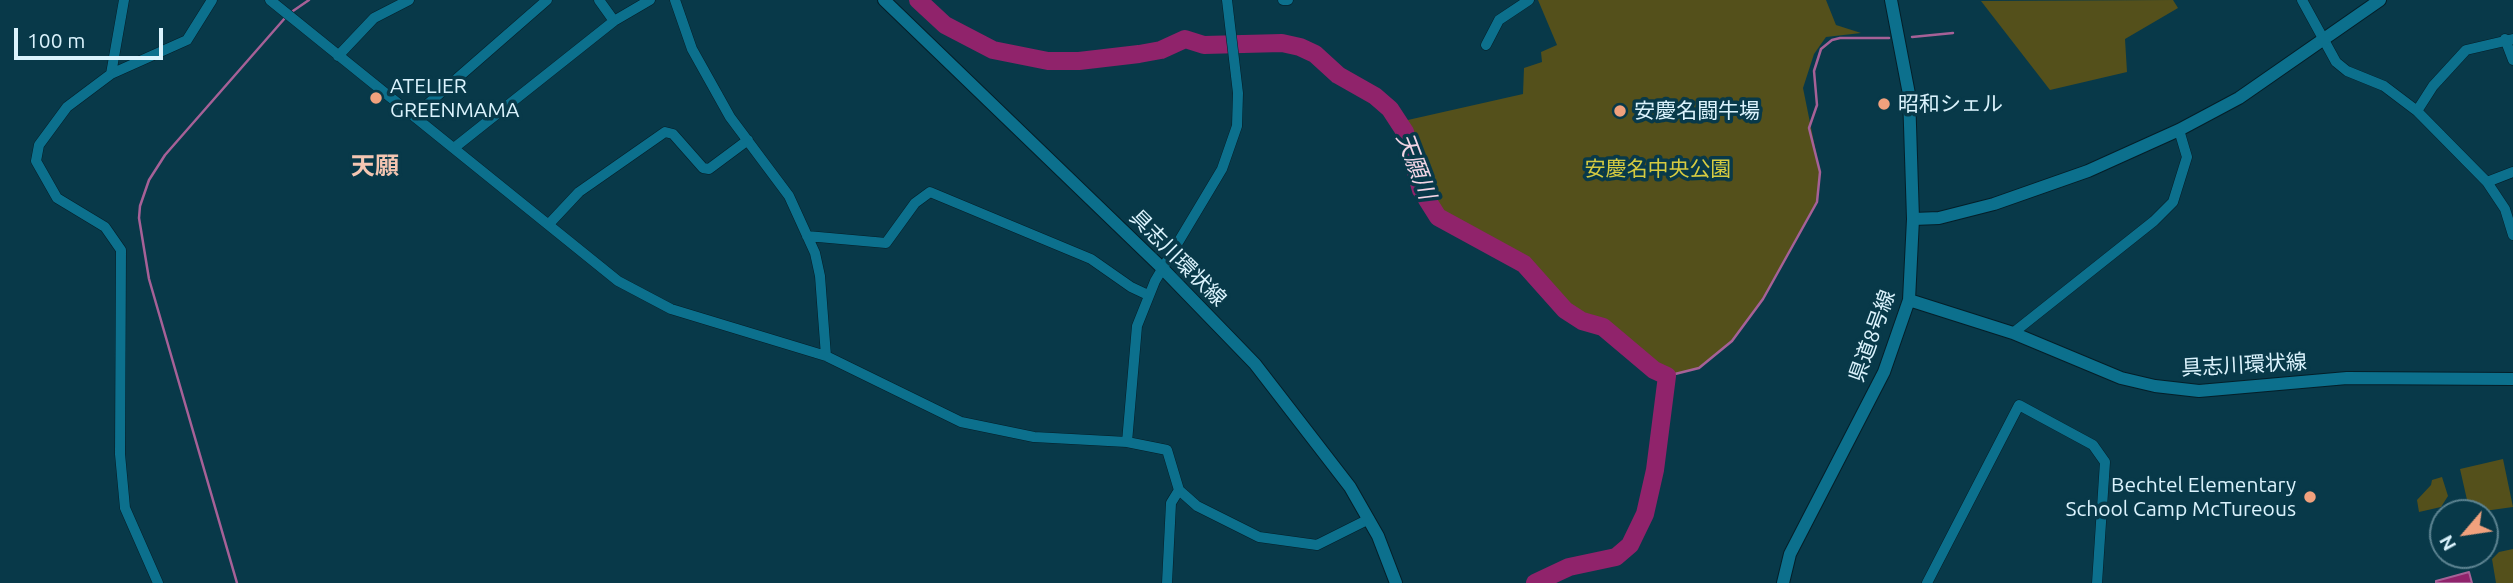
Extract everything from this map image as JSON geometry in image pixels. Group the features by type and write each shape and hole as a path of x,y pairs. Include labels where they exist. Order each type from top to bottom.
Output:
{"main road":[{"name":"具志川環状線","path":"884,0 1162,268 1227,334 1293,409 1369,519 1395,583"},
{"name":"県道8号線","path":"1783,583 1790,554 1884,372 1909,300 1913,219 1909,94 1891,0"},
{"path":"1913,219 1939,218 1994,204 2088,171 2179,130 2239,98 2381,0"},
{"name":"具志川環状線","path":"1909,300 2013,333 2120,379 2199,391 2347,377 2513,379"}],"street":[{"path":"111,74 124,0"},
{"path":"158,583 125,508 120,454 121,250 105,227 57,198 36,161 39,145 67,107 111,74 187,40 212,0"},
{"path":"270,0 618,281 671,309 826,356 961,422 1034,437 1127,442 1167,450 1179,490 1197,506 1259,537 1317,545 1369,519"},
{"path":"338,56 374,18 409,0"},
{"path":"414,116 547,0"},
{"path":"599,0 614,21"},
{"path":"454,148 614,21 650,0"},
{"path":"675,0 692,49 730,117 789,196 807,236 820,276 826,356"},
{"path":"1127,442 1137,326 1148,295 1162,268 1222,169 1237,126 1238,93 1227,0"},
{"path":"1486,45 1499,20 1529,0"},
{"path":"2302,0 2336,62 2347,71 2384,86 2417,110 2487,182 2505,209 2513,235"},
{"path":"2417,110 2433,86 2466,50 2509,39 2513,60"},
{"path":"2013,333 2154,221 2173,202 2187,157 2179,130"},
{"path":"548,224 579,192 665,132 673,134 703,168 709,169 748,139"},
{"path":"2487,182 2513,172"},
{"path":"807,236 886,243 915,203 930,192 1091,260 1148,295"},
{"path":"1927,583 2019,405 2093,445 2105,462 2097,583"},
{"path":"1167,583 1171,503 1179,490"}],"green space":[{"name":"安慶名中央公園","path":"1538,0 1826,0 1836,25 1861,33 1826,37 1814,54 1803,88 1820,172 1817,202 1763,299 1732,341 1699,368 1667,376 1654,370 1603,327 1582,321 1565,310 1535,274 1510,255 1438,217 1421,190 1399,122 1523,94 1524,68 1542,62 1541,52 1557,45"},
{"path":"2173,0 2178,8 2125,39 2127,72 2050,90 1981,1"},
{"path":"2503,459 2513,507 2499,509 2499,499 2467,499 2460,469"},
{"path":"2442,477 2448,496 2446,499 2429,499 2429,510 2419,512 2417,500 2431,485 2432,480"},
{"path":"2513,549 2513,583 2496,583 2494,569 2499,569 2499,552"}],"shaded area":[{"path":"2469,572 2472,583 2436,583 2436,581"}],"waterway":[{"path":"290,13 309,0"},
{"name":"天願川","path":"918,0 945,25 993,50 1048,61 1079,61 1139,54 1161,50 1185,39 1204,45 1282,43 1300,47 1315,54 1338,75 1375,96 1390,109 1405,132 1421,190 1438,217 1524,264 1565,310 1582,321 1603,327 1654,370 1667,376 1655,470 1645,514 1630,545 1616,557 1569,567 1535,583"},
{"path":"237,583 149,279 139,218 140,206 149,180 165,155 285,18"},
{"path":"1912,37 1953,33"},
{"path":"1667,376 1699,368 1732,341 1763,299 1817,202 1820,172 1809,128 1817,105 1814,71 1821,49 1832,40 1840,38 1889,38"}],"place":[{"name":"ATELIER GREENMAMA","path":"376,98"},
{"name":"昭和シェル","path":"1884,104"},
{"name":"安慶名闘牛場","path":"1620,111"},
{"name":"Bechtel Elementary School Camp McTureous","path":"2310,497"}],"district":[{"name":"天願","path":"375,166"}]}
